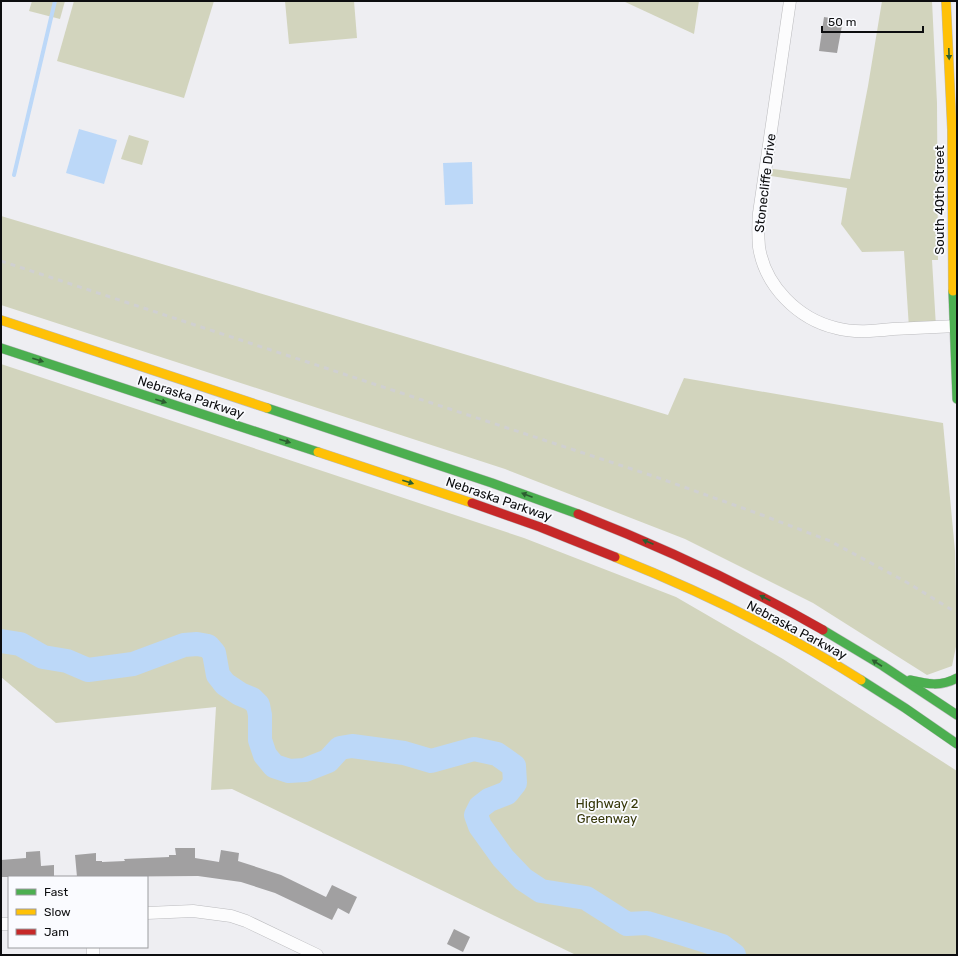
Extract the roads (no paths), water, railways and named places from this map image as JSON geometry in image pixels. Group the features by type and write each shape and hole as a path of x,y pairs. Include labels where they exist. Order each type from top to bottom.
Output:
{"main road":[{"name":"South 40th Street","path":"946,1 952,130 957,399"},
{"name":"Nebraska Parkway","path":"1,320 505,487 647,542 720,575 793,612 896,675 957,715"},
{"name":"Nebraska Parkway","path":"1,348 500,512 555,532 628,562 688,588 816,653 881,693 957,744"},
{"path":"896,675 937,685 950,682 957,678"}],"street":[{"name":"Stonecliffe Drive","path":"790,1 759,213 759,248 771,279 780,293 806,316 836,329 866,331 956,326"},
{"path":"148,913 193,911 231,916 246,921 317,955"}],"water":[{"path":"79,129 117,140 104,184 66,173"},
{"path":"472,162 473,204 445,205 443,163"}],"waterway":[{"path":"14,175 55,1"},
{"path":"1,641 20,644 43,657 67,661 88,670 133,664 184,645 197,644 208,646 214,653 218,675 225,684 240,694 252,699 258,705 260,715 260,740 265,755 274,766 289,771 305,770 328,761 340,748 352,746 404,753 431,761 474,749 497,754 514,766 515,783 507,793 489,800 480,807 476,815 480,826 503,858 523,879 541,891 586,898 627,924 647,923 722,946 734,955"}],"railway":[{"path":"1,261 656,477 762,515 830,541 908,583 957,613"}],"park label":[{"name":"Highway 2 Greenway","path":"607,810"}]}
